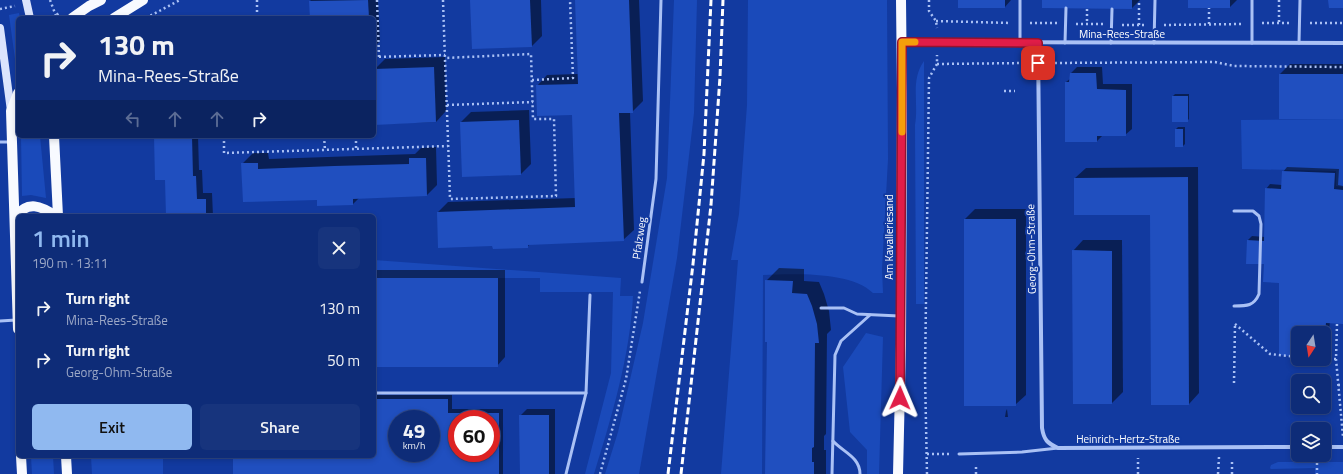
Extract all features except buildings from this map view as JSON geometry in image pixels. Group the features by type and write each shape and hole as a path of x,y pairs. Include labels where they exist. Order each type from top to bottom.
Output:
{"main road":[{"path":"26,0 30,16"},
{"path":"75,16 100,0"},
{"path":"117,16 143,0"},
{"name":"Am Kavalleriesand","path":"898,474 901,316 901,0"},
{"path":"0,28 11,111 16,251"},
{"path":"11,111 16,98"},
{"path":"54,138 57,214"},
{"path":"18,214 24,208 30,206 40,207 54,214"},
{"path":"21,458 22,474"},
{"path":"66,458 67,474"}],"street":[{"name":"Mina-Rees-Straße","path":"902,42 1343,43"},
{"name":"Georg-Ohm-Straße","path":"1038,43 1042,428 1043,436 1048,444 1058,448"},
{"name":"Heinrich-Hertz-Straße","path":"1058,448 1291,447"},
{"path":"1331,447 1343,447"}],"lane":[{"name":"Pfalzweg","path":"642,282 656,179 660,0"},
{"path":"1020,0 1020,43"},
{"path":"1154,43 1155,0"},
{"path":"1252,0 1252,43"},
{"path":"1299,43 1300,0"},
{"path":"1065,43 1066,8"},
{"path":"1111,43 1112,9"},
{"path":"0,142 12,142"},
{"path":"1234,211 1253,211 1259,216 1261,224 1259,294 1251,305 1234,306"},
{"path":"566,474 586,392 590,295"},
{"path":"821,308 844,308 857,314 901,316"},
{"path":"832,474 835,355 841,341 870,315"},
{"path":"0,321 16,320"},
{"path":"376,393 586,392"},
{"path":"833,441 857,462 860,467 860,474"},
{"name":"Heinrich-Hertz-Straße","path":"958,454 1022,452 1058,448"}],"path":[{"path":"50,0 56,16"},
{"path":"150,16 180,0"},
{"path":"257,0 258,16"},
{"path":"377,0 379,57 445,55"},
{"path":"442,0 450,199 556,196 554,119 533,119 531,54 445,58"},
{"path":"532,80 573,78 570,0"},
{"path":"929,0 929,11 936,21 936,28"},
{"path":"1139,0 1139,25"},
{"path":"1278,0 1279,23"},
{"path":"0,9 8,7"},
{"path":"1209,8 1209,24"},
{"path":"1087,9 1087,24"},
{"path":"936,21 1139,25 1343,23"},
{"path":"928,474 925,374 929,78 938,64 937,55"},
{"path":"1050,63 1215,62 1234,66 1343,67"},
{"path":"938,64 1027,63"},
{"path":"1004,91 1014,91"},
{"path":"447,105 532,102"},
{"path":"224,138 224,153 448,146"},
{"path":"324,138 324,150"},
{"path":"356,138 356,149"},
{"path":"600,474 626,380 642,282"},
{"path":"1234,383 1234,324 1270,354 1291,356"},
{"path":"1337,324 1336,359 1343,447"},
{"path":"1331,359 1336,359"},
{"path":"1338,385 1343,385"},
{"path":"1232,474 1232,457 1235,447"},
{"path":"927,454 958,454"},
{"path":"1138,457 1138,474"},
{"path":"1218,474 1219,457"},
{"path":"1317,462 1317,474"}],"shaded area":[{"path":"674,0 697,0 694,113 677,258 639,474 605,474 618,432 643,323 667,178"},
{"path":"748,0 887,0 888,159 882,269 883,293 873,293 863,286 836,277 805,274 763,275 762,474 721,474 738,260 731,260 739,214 747,105"},
{"path":"19,13 20,16 16,16 15,59 9,15"},
{"path":"924,61 924,304 916,304 916,84 917,76"},
{"path":"1343,119 1343,187 1336,186 1336,171 1242,169 1241,120"},
{"path":"21,138 40,138 46,198 31,195 22,196"},
{"path":"376,260 621,278 620,296 633,296 628,341 619,386 594,474 585,474 611,373 613,292 540,292 540,278 376,278"},
{"path":"866,333 883,337 879,474 867,474 867,450 850,432 843,367"},
{"path":"31,458 53,458 54,474 32,474"},
{"path":"91,458 163,458 163,474 92,474"},
{"path":"1278,462 1343,462 1343,474 1315,474 1315,468 1271,469 1271,465"}],"railway":[{"path":"668,474 693,264 704,154 711,0"},
{"path":"681,474 711,205 720,77 723,0"}],"slow traffic":[{"path":"902,132 902,42 915,42"}],"route":[{"path":"900,398 902,42 1038,43 1038,63"}]}
